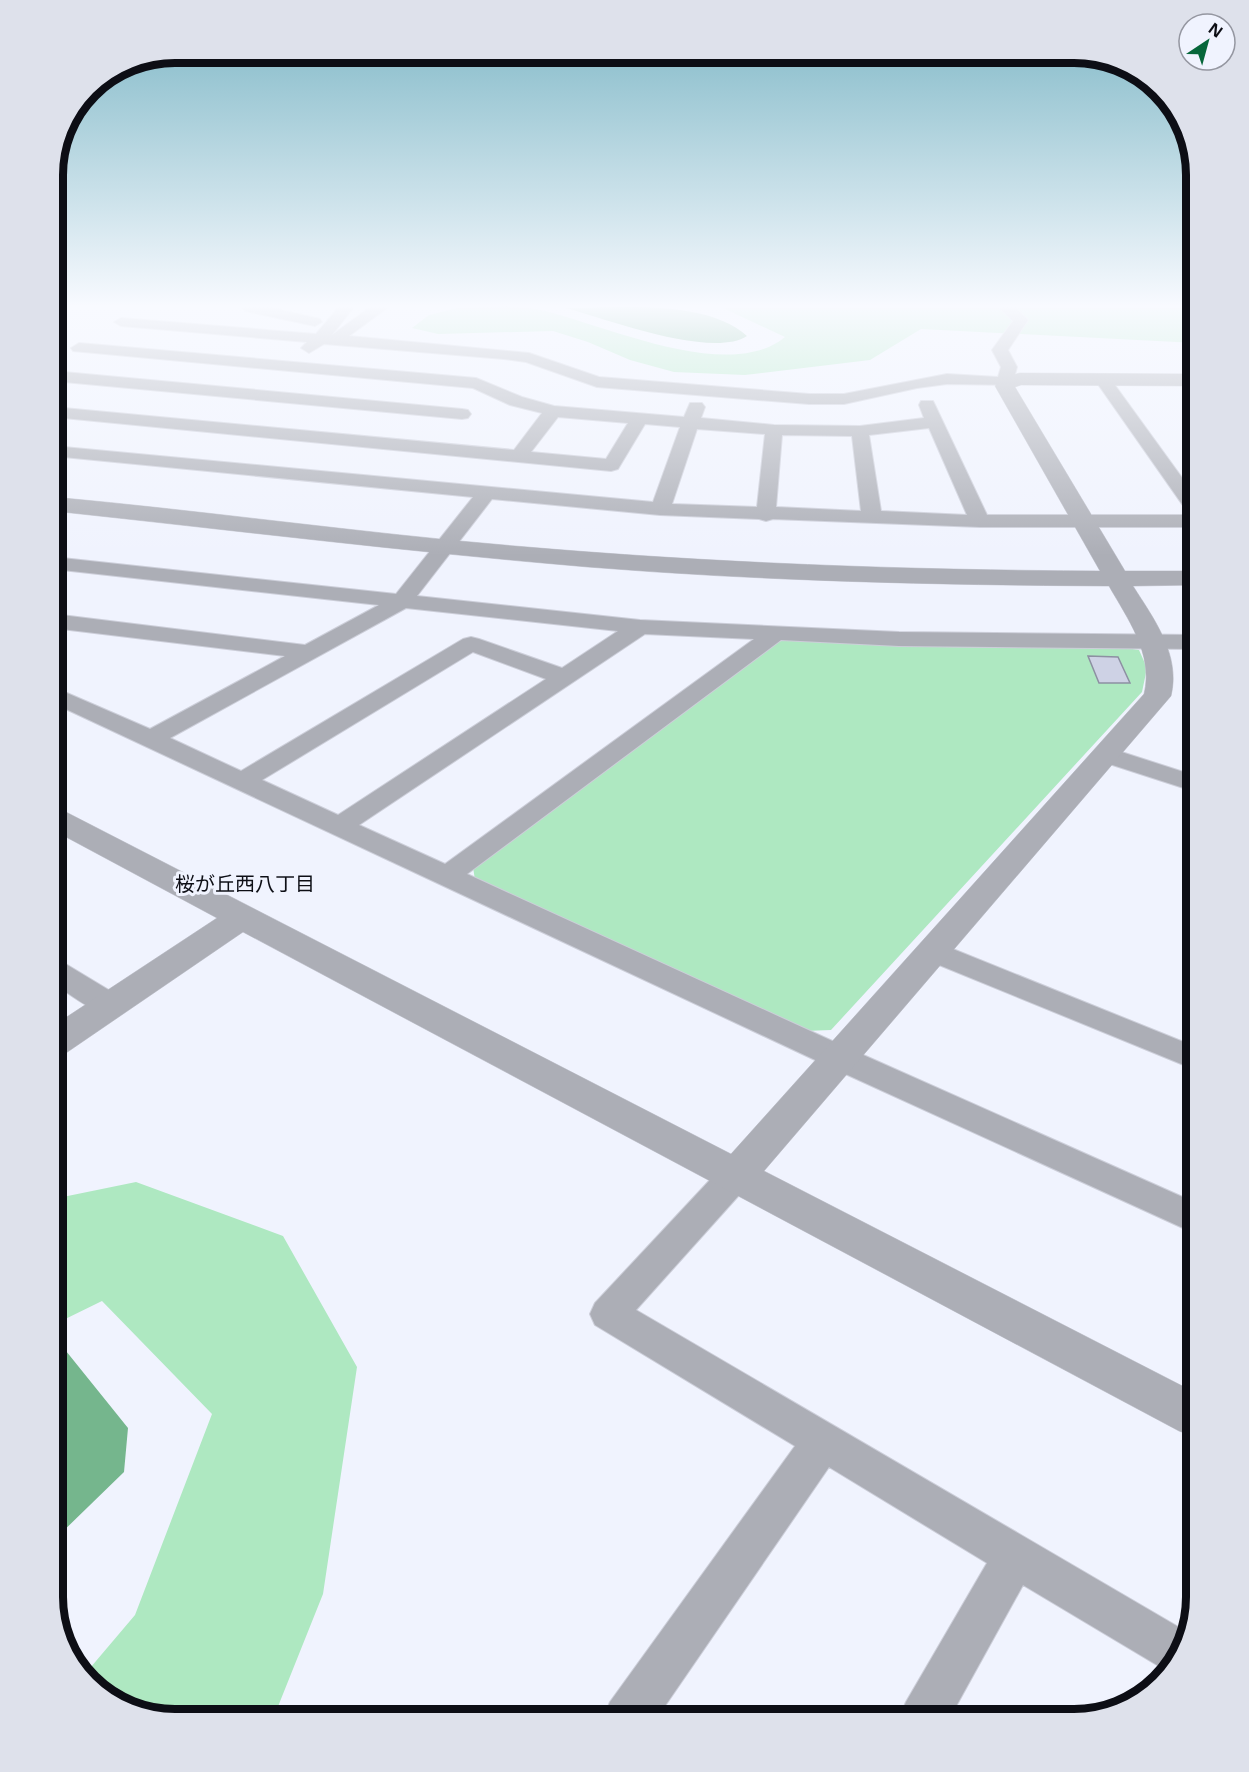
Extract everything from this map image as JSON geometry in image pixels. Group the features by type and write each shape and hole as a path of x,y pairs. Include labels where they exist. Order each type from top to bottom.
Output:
{"street":[{"path":"215,391 473,409"},
{"path":"166,462 255,391"},
{"path":"493,391 553,411 774,430 860,431 935,422"},
{"path":"660,509 701,391"},
{"path":"709,391 809,399 844,399 882,391"},
{"path":"921,391 980,521"},
{"path":"1008,391 1154,642 1160,684 1157,696 840,1058 609,1314 1173,1649"},
{"path":"1111,391 1186,495"},
{"path":"405,486 435,448 473,409 505,396"},
{"path":"519,456 553,411"},
{"path":"63,413 611,465 640,418"},
{"path":"765,514 774,430"},
{"path":"860,431 872,518"},
{"path":"63,452 660,509 980,521 1186,521"},
{"path":"150,739 400,602 486,494"},
{"path":"63,505 667,566 829,574 1186,578"},
{"path":"63,563 640,627 899,639 1186,642"},
{"path":"63,622 307,652"},
{"path":"340,825 640,627"},
{"path":"447,876 774,634"},
{"path":"241,782 471,644 564,677"},
{"path":"63,699 840,1058 1186,1213"},
{"path":"1106,755 1186,780"},
{"path":"63,823 1186,1410"},
{"path":"63,1037 241,917"},
{"path":"933,951 1186,1054"},
{"path":"63,976 111,1005"},
{"path":"634,1709 823,1441"},
{"path":"929,1709 1016,1556"}],"shaded area":[{"path":"786,640 938,647 1126,648 1139,650 1147,668 1142,692 831,1030 805,1031 475,880 473,867 772,643"},
{"path":"136,1182 283,1236 357,1367 323,1594 277,1709 153,1707 119,1694 89,1669 135,1615 212,1414 102,1301 63,1320 63,1197"},
{"path":"66,1351 128,1428 124,1472 63,1531 63,1352"}],"building":[{"path":"1088,656 1118,657 1130,683 1099,683"}],"district":[{"name":"桜が丘西八丁目","path":"245,883"}]}
